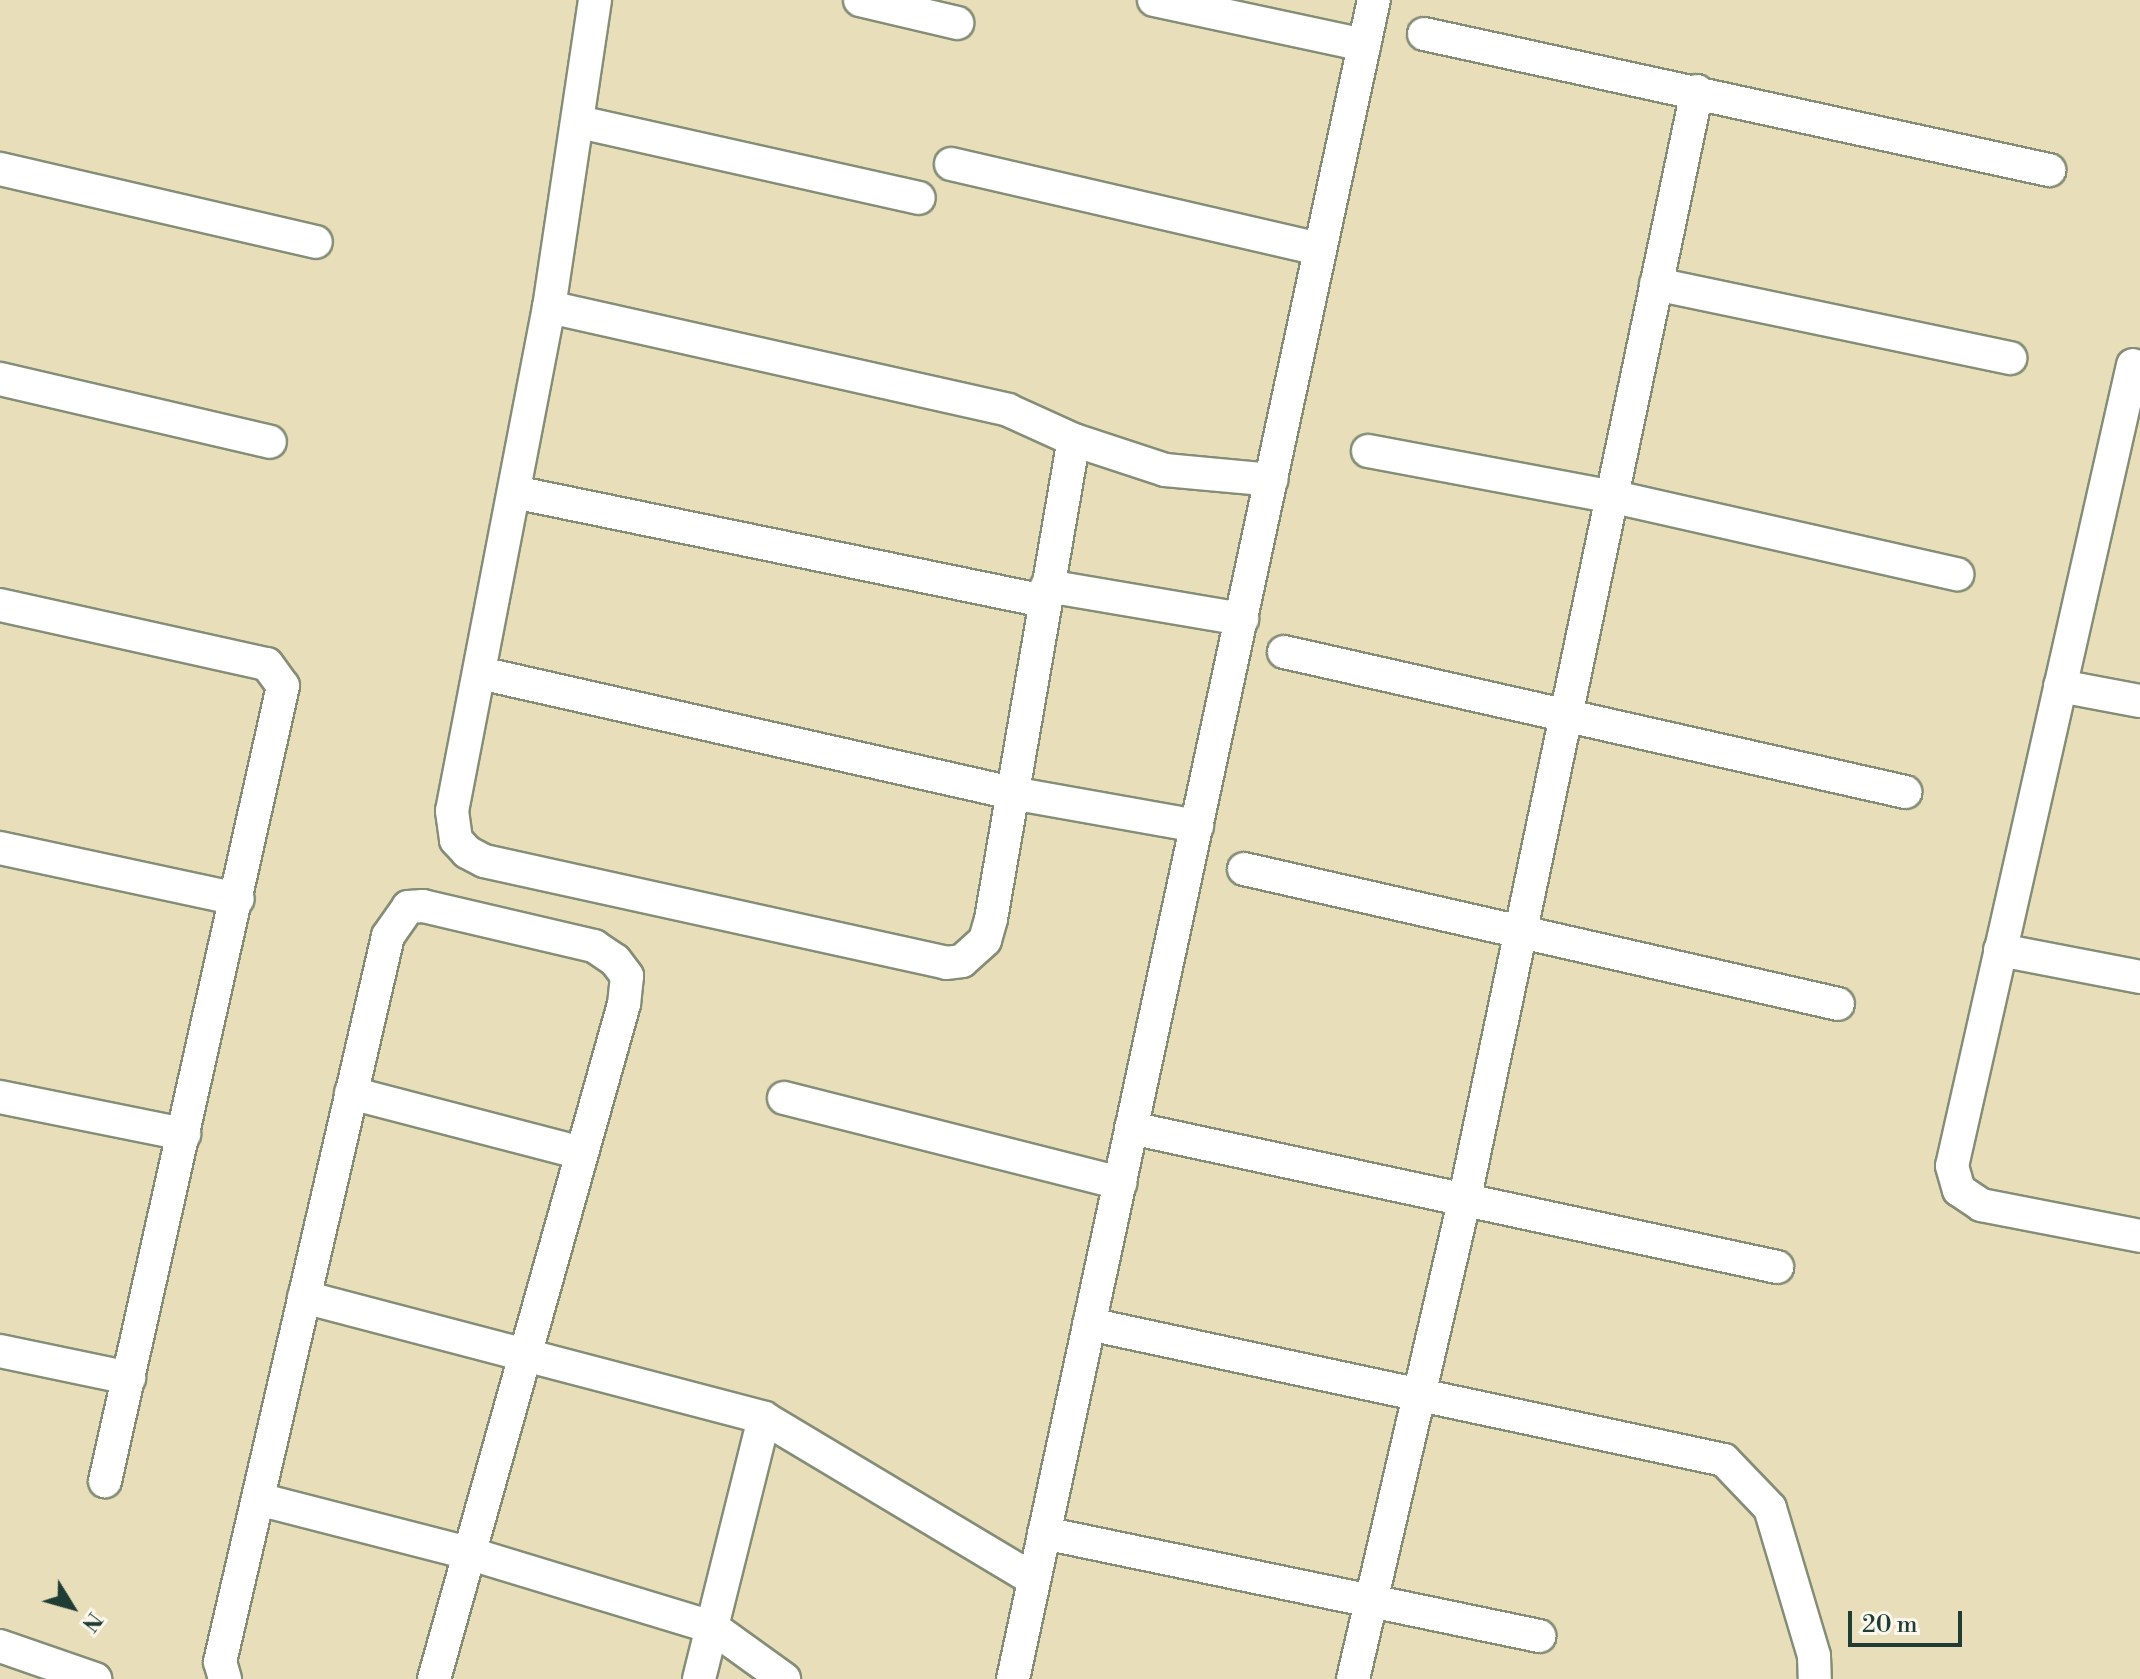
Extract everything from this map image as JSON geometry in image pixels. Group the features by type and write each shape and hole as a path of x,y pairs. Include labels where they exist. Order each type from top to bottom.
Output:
{"street":[{"path":"595,0 549,307 452,827 467,852 484,861 946,963 962,961 985,940 1074,440"},
{"path":"860,0 957,23"},
{"path":"1154,0 1364,45"},
{"path":"1013,1679 1374,0"},
{"path":"1424,34 2049,170"},
{"path":"1353,1679 1465,1197 1697,91"},
{"path":"579,122 919,198"},
{"path":"951,164 1319,249"},
{"path":"0,169 316,242"},
{"path":"1656,284 2010,358"},
{"path":"549,307 1008,410 1074,440 1165,470 1272,480"},
{"path":"2133,365 2129,437 2060,686 1952,1166 1959,1190 1981,1205 2140,1236"},
{"path":"0,379 270,442"},
{"path":"1368,451 1614,497 1957,574"},
{"path":"514,492 1046,594 1242,619"},
{"path":"0,605 267,664 278,675 284,698 105,1481"},
{"path":"1284,652 1567,712 1905,792"},
{"path":"480,673 1012,793 1197,826"},
{"path":"2060,686 2140,701"},
{"path":"0,848 238,899"},
{"path":"1244,869 1838,1004"},
{"path":"225,1679 220,1662 388,936 408,907 423,906 594,946 627,976 624,1004 522,1355 434,1679"},
{"path":"2000,950 2140,977"},
{"path":"351,1093 581,1153"},
{"path":"0,1097 184,1134"},
{"path":"784,1098 1120,1183"},
{"path":"1131,1128 1465,1197 1777,1267"},
{"path":"304,1297 764,1418 1033,1579"},
{"path":"1089,1324 1724,1460 1770,1508 1814,1656 1815,1679"},
{"path":"0,1351 129,1378"},
{"path":"699,1679 764,1418"},
{"path":"258,1499 468,1553 712,1627 784,1679"},
{"path":"1044,1533 1539,1636"},
{"path":"0,1646 95,1679"}]}
